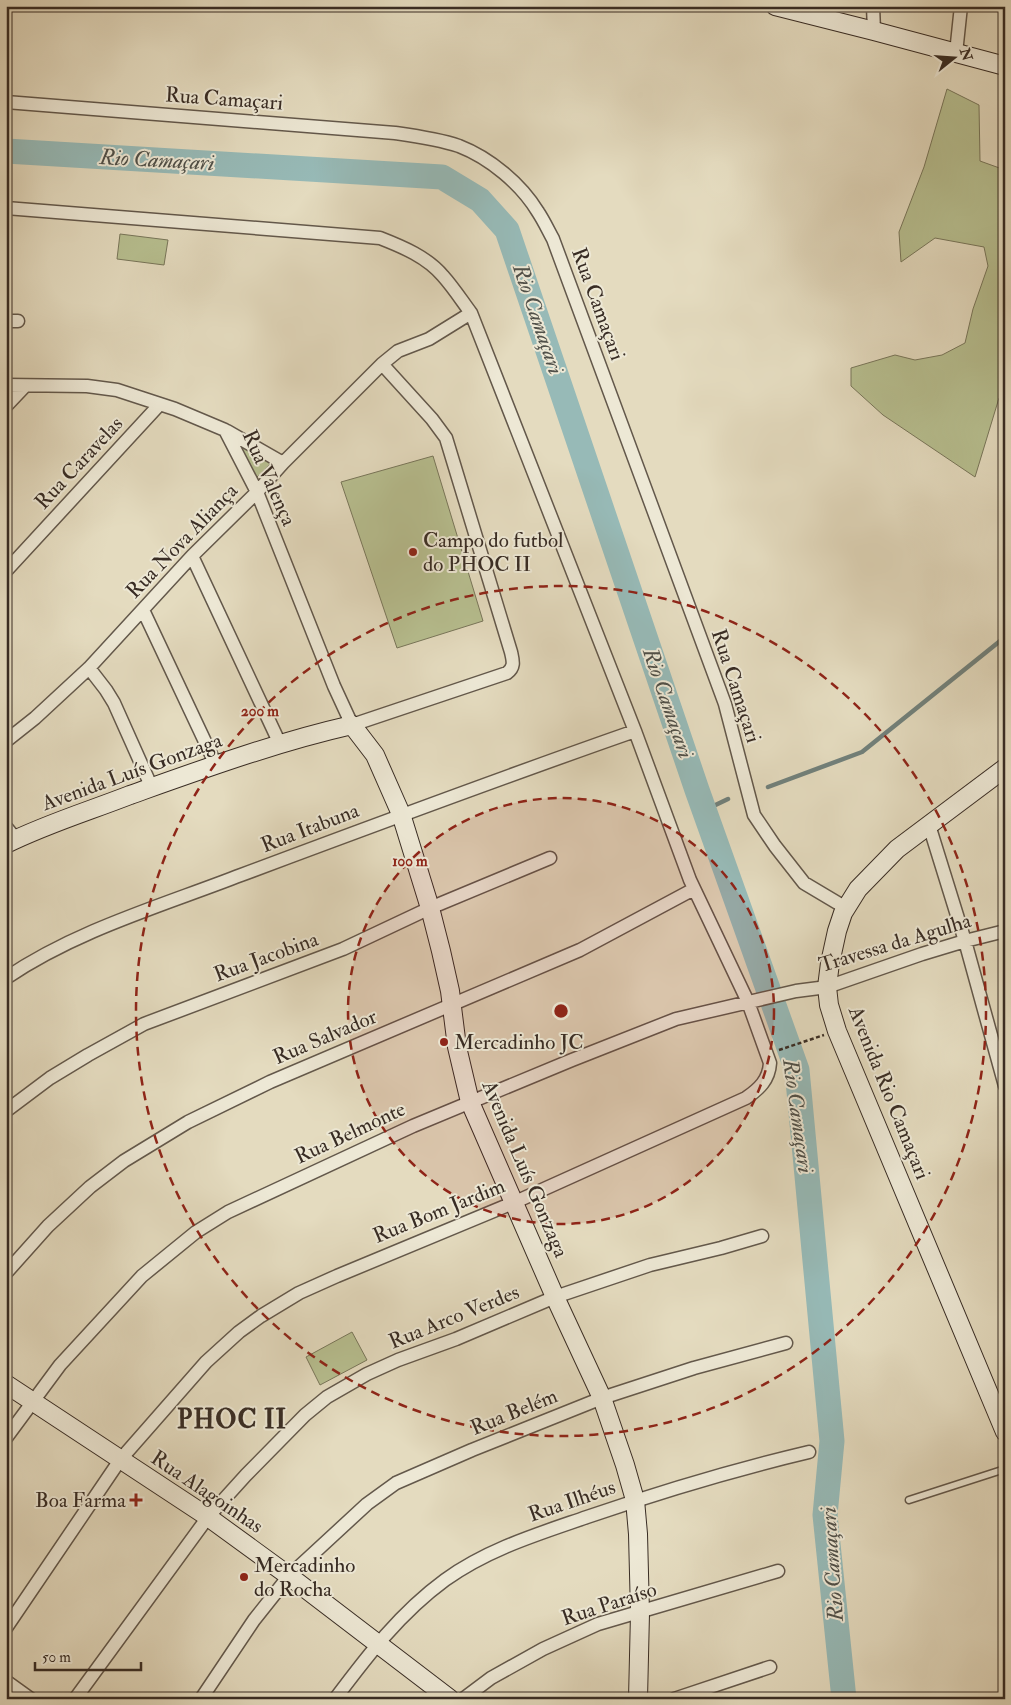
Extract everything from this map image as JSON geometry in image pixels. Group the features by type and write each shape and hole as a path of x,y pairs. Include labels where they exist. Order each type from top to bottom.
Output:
{"street":[{"path":"873,6 874,31"},
{"path":"956,53 961,6"},
{"path":"783,7 1005,66"},
{"name":"Rua Camaçari","path":"6,102 395,133 433,139 459,146 479,155 517,186 538,211 556,249 725,704 754,815 804,883 846,908"},
{"name":"Rua Bom Jardim","path":"6,208 380,238 402,246 422,258 442,275 471,313 635,731 694,889 748,1002 770,1063 765,1082 746,1098 513,1203 337,1276 298,1294 261,1316 239,1332 206,1362 120,1460 6,1628"},
{"name":"Rua Nova Aliança","path":"6,741 35,718 89,668 192,556 382,364 398,351 429,339 471,313"},
{"path":"352,725 508,673 514,665 446,438 432,419 382,364"},
{"name":"Rua Valença","path":"6,385 87,386 117,390 160,404 225,430 257,492 327,668 352,725"},
{"path":"6,406 25,386"},
{"name":"Rua Caravelas","path":"6,571 160,404"},
{"path":"225,430 283,463"},
{"path":"192,556 280,744"},
{"path":"143,610 216,765"},
{"path":"89,668 114,703 152,788"},
{"name":"Avenida Luís Gonzaga","path":"9,837 311,734 352,725 375,755 401,814 430,908 446,971 458,1047 470,1102 513,1203 602,1398 623,1457 635,1500 640,1613 638,1699"},
{"name":"Rua Itabuna","path":"6,978 27,964 90,933 401,814 635,731"},
{"name":"Avenida Rio Camaçari","path":"1005,768 897,849 858,889 846,908 837,931 827,986 829,1005 837,1031 1005,1432"},
{"path":"929,825 965,941 1005,1086"},
{"name":"Rua Jacobina","path":"6,1110 50,1078 144,1024 344,949 430,908 550,858"},
{"name":"Rua Salvador","path":"6,1273 65,1208 110,1172 188,1122 261,1086 580,950 694,889"},
{"name":"Travessa da Agulha","path":"748,1002 827,986 965,941 1005,931"},
{"name":"Rua Belmonte","path":"6,1438 60,1365 142,1276 196,1232 228,1212 405,1130 572,1060 676,1019 748,1002"},
{"name":"Rua Arco Verdes","path":"75,1699 208,1517 305,1415 327,1397 367,1374 555,1297 650,1265 762,1236"},
{"name":"Rua Belém","path":"201,1699 254,1620 289,1576 367,1504 396,1484 472,1450 602,1398 694,1368 786,1343"},
{"name":"Rua Alagoinhas","path":"6,1384 208,1517 289,1576 450,1699"},
{"name":"Rua Ilhéus","path":"335,1699 377,1643 394,1624 444,1580 473,1562 503,1547 635,1500 723,1473 809,1452"},
{"name":"Rua Paraíso","path":"463,1699 491,1678 543,1649 598,1624 778,1571"},
{"path":"674,1699 770,1667"},
{"path":"6,1681 31,1699"}],"lane":[{"path":"910,1500 1005,1469"}],"path":[{"path":"784,1048 837,1031"}],"green space":[{"path":"947,89 979,105 980,161 1005,170 1005,400 999,398 975,477 883,415 851,386 851,368 895,355 915,360 942,355 965,343 973,309 988,266 984,247 935,238 901,262 899,232 924,167"},
{"path":"120,234 168,240 164,265 117,259"},
{"path":"238,443 271,463 255,479"},
{"name":"Campo do futbol do PHOC II","path":"433,456 483,621 397,648 341,482"},
{"path":"352,1332 367,1360 320,1385 306,1357"}],"waterway":[{"name":"Rio Camaçari","path":"6,151 442,177 480,200 507,230 697,790 797,1070 832,1441 825,1515 844,1699"},
{"path":"768,787 862,752 1005,637"},
{"path":"705,810 728,799"}],"place":[{"name":"Campo do futbol do PHOC II","path":"413,552"},
{"name":"Mercadinho JC","path":"444,1042"},
{"name":"Boa Farma","path":"136,1500"},
{"name":"Mercadinho do Rocha","path":"244,1577"}],"district":[{"name":"PHOC II","path":"232,1420"}]}
